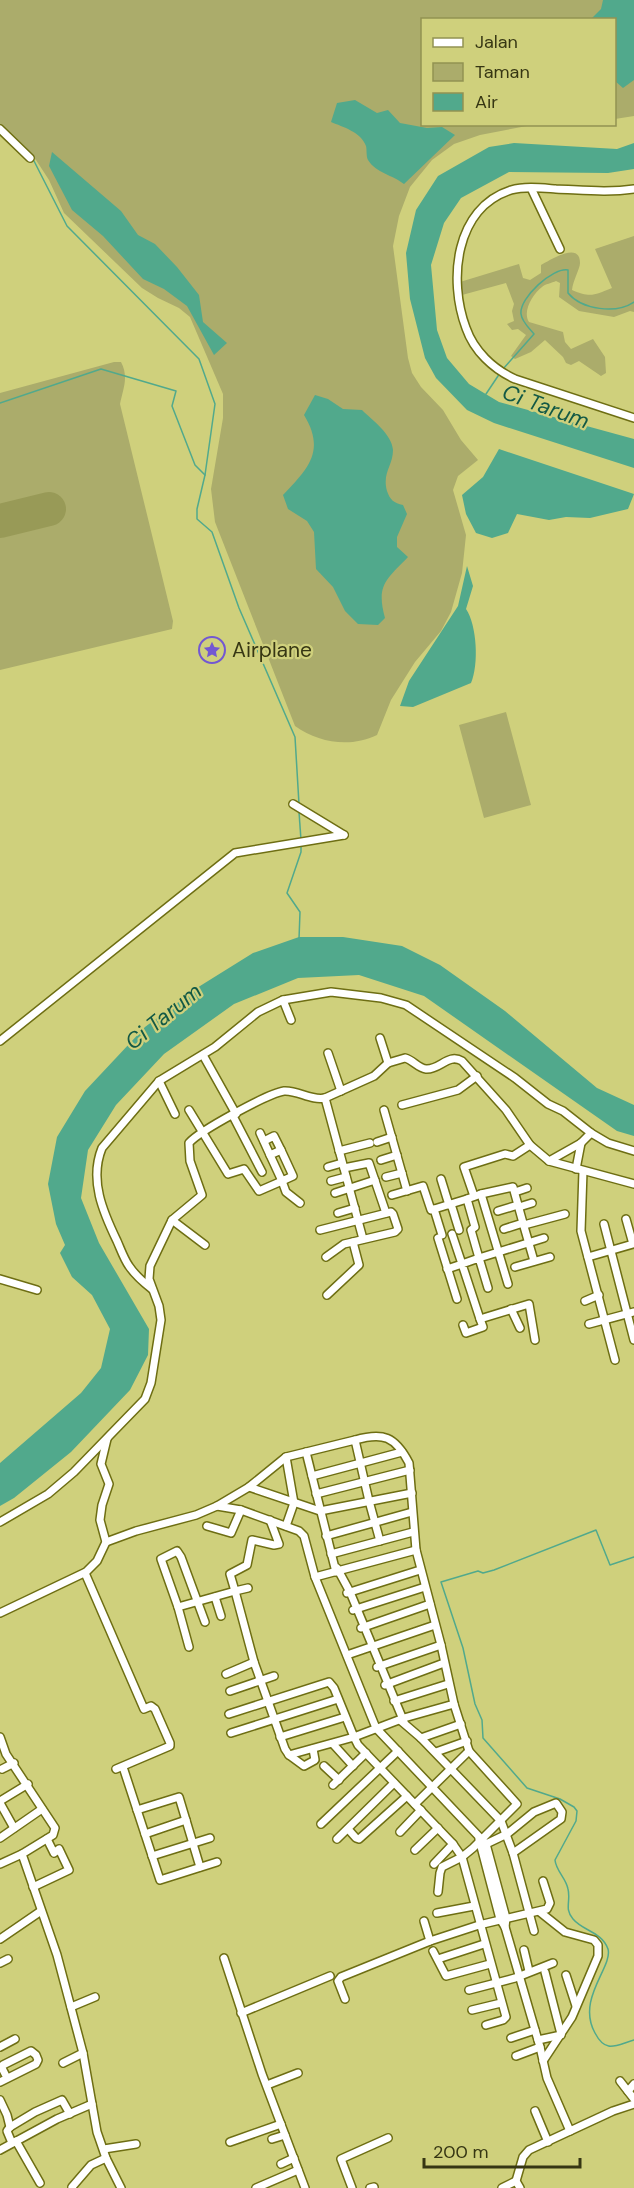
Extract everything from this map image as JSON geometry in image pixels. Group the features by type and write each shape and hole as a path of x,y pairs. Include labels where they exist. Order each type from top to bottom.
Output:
{"street":[{"path":"0,129 30,158"},
{"path":"531,188 560,249"},
{"path":"634,189 605,192 531,188 512,190 502,194 481,210 466,232 458,256 458,285 466,328 480,352 496,370 634,418"},
{"path":"0,1041 235,853 344,835 293,804"},
{"path":"152,1289 137,1276 123,1255 102,1206 98,1193 97,1175 102,1148 159,1081 202,1055 258,1012 283,1000 331,992 397,1002 415,1010 591,1133 608,1143 634,1151"},
{"path":"283,1000 291,1020"},
{"path":"380,1038 388,1063"},
{"path":"0,1522 48,1494 74,1472 141,1404 149,1392 161,1320 159,1306 149,1279 150,1266 172,1220 202,1195 188,1151 189,1143 202,1132 281,1092 290,1092 318,1100 374,1076 388,1063 405,1058 428,1069 458,1058 468,1048"},
{"path":"328,1053 341,1091"},
{"path":"202,1055 262,1172"},
{"path":"458,1058 506,1110 530,1145 549,1161 634,1184"},
{"path":"402,1106 458,1090 477,1076"},
{"path":"159,1081 175,1114"},
{"path":"325,1098 363,1239"},
{"path":"189,1110 228,1174 244,1169 259,1191 293,1176 274,1136 264,1141"},
{"path":"384,1110 407,1191"},
{"path":"260,1133 286,1192 300,1203"},
{"path":"549,1161 581,1143 591,1133"},
{"path":"339,1151 392,1137"},
{"path":"581,1143 581,1231 615,1360"},
{"path":"508,1284 499,1251 474,1197 464,1167 505,1154 513,1156 530,1145"},
{"path":"270,1155 281,1150"},
{"path":"381,1160 397,1155"},
{"path":"328,1167 369,1162 386,1213"},
{"path":"278,1171 288,1166"},
{"path":"386,1177 402,1173"},
{"path":"332,1181 346,1177"},
{"path":"441,1179 450,1204 462,1264 483,1327 466,1333 464,1325"},
{"path":"335,1193 375,1180"},
{"path":"392,1195 423,1186 431,1210 512,1186 534,1261"},
{"path":"515,1192 527,1188"},
{"path":"474,1197 475,1227 471,1230 488,1288"},
{"path":"498,1211 532,1203"},
{"path":"338,1213 355,1208"},
{"path":"434,1209 447,1269 457,1299"},
{"path":"320,1230 358,1219 393,1213 397,1231 341,1246 326,1257"},
{"path":"504,1228 565,1214"},
{"path":"172,1220 205,1245"},
{"path":"588,1257 610,1250 633,1247 626,1220"},
{"path":"604,1224 610,1250 631,1312 634,1340"},
{"path":"447,1269 544,1238"},
{"path":"327,1295 359,1265 353,1242"},
{"path":"515,1267 550,1257"},
{"path":"0,1279 38,1290"},
{"path":"585,1301 599,1294"},
{"path":"480,1319 529,1304 535,1340"},
{"path":"510,1309 520,1328"},
{"path":"589,1323 631,1312"},
{"path":"105,1540 196,1515 217,1506 249,1486 286,1457 374,1435 384,1436 402,1452 410,1470 413,1532 420,1570 441,1645 448,1684 469,1751 516,1801 516,1805 481,1842 462,1857 442,1868 438,1892"},
{"path":"0,1613 85,1573 98,1561 105,1540 100,1520 102,1505 109,1484 100,1464 108,1436"},
{"path":"355,1440 380,1541"},
{"path":"306,1452 331,1554 373,1647 402,1720 501,1821 513,1853 534,1931"},
{"path":"312,1476 402,1452"},
{"path":"286,1457 294,1503 286,1526"},
{"path":"316,1494 410,1470"},
{"path":"249,1486 320,1511 412,1492"},
{"path":"217,1506 241,1510 299,1531 304,1536 315,1577 376,1728 433,1787 481,1842 543,2061 571,2130"},
{"path":"207,1526 231,1533 241,1510"},
{"path":"326,1536 412,1512"},
{"path":"270,1520 279,1544 252,1540 247,1565 230,1574 254,1662 280,1737 289,1755 304,1766 315,1760 313,1749"},
{"path":"331,1554 413,1532"},
{"path":"315,1577 416,1550"},
{"path":"189,1647 161,1560 177,1551 205,1622"},
{"path":"348,1592 420,1570"},
{"path":"85,1573 144,1709 151,1706 155,1709 170,1743 170,1746 119,1768 137,1810 160,1880 217,1862"},
{"path":"355,1609 425,1587"},
{"path":"178,1607 248,1588"},
{"path":"215,1597 221,1616"},
{"path":"363,1627 430,1604"},
{"path":"347,1655 435,1625"},
{"path":"379,1666 441,1645"},
{"path":"226,1674 254,1662"},
{"path":"387,1684 444,1663"},
{"path":"230,1691 274,1676"},
{"path":"229,1714 329,1682 332,1684 354,1737 366,1753 453,1844 462,1857 505,2019 486,2025"},
{"path":"394,1701 448,1684"},
{"path":"231,1733 338,1699"},
{"path":"289,1755 333,1744 454,1704"},
{"path":"280,1737 345,1717"},
{"path":"421,1738 461,1724"},
{"path":"0,1737 2,1747 55,1828 47,1839 0,1864"},
{"path":"435,1752 467,1741"},
{"path":"333,1744 353,1766"},
{"path":"321,1824 399,1751"},
{"path":"415,1804 469,1751"},
{"path":"324,1766 336,1783 366,1753"},
{"path":"2,1768 14,1763"},
{"path":"337,1839 394,1783"},
{"path":"14,1828 0,1802 28,1784"},
{"path":"348,1829 359,1839 407,1796"},
{"path":"137,1810 179,1797 200,1867"},
{"path":"481,1842 507,1834 534,1812 556,1803 562,1812 561,1819 513,1853"},
{"path":"0,1838 42,1809"},
{"path":"400,1832 421,1810"},
{"path":"145,1834 186,1820"},
{"path":"416,1850 438,1828"},
{"path":"152,1856 210,1838"},
{"path":"33,1887 69,1870 59,1850 54,1853 47,1839"},
{"path":"434,1864 453,1844"},
{"path":"22,1854 57,1955 83,2054 97,2132 106,2158 121,2188"},
{"path":"345,1999 339,1983 340,1978 430,1941 479,1925 540,1912 550,1906 543,1881"},
{"path":"437,1913 474,1906"},
{"path":"0,1939 41,1911"},
{"path":"540,1912 565,1932 594,1941 598,1945 598,1956 572,2017 543,2061"},
{"path":"424,1921 430,1941"},
{"path":"438,1959 484,1944"},
{"path":"524,1950 529,1971"},
{"path":"433,1951 446,1976 490,1964"},
{"path":"224,1958 241,2013 305,2188"},
{"path":"469,1990 519,1976 553,1963"},
{"path":"545,1972 561,2034"},
{"path":"566,1975 576,2006"},
{"path":"241,2013 330,1976"},
{"path":"71,2007 95,1997"},
{"path":"472,2010 501,2003"},
{"path":"511,2037 536,2031"},
{"path":"516,2056 561,2034"},
{"path":"0,2048 15,2039"},
{"path":"31,2051 36,2055 36,2064 3,2080 3,2065 31,2051"},
{"path":"63,2063 83,2054"},
{"path":"267,2085 298,2073"},
{"path":"620,2081 634,2099"},
{"path":"628,2091 634,2084"},
{"path":"0,2100 10,2127 8,2135 39,2183"},
{"path":"10,2127 58,2101 64,2102 70,2114"},
{"path":"0,2150 92,2104"},
{"path":"502,2188 518,2184 525,2154 571,2130 634,2104"},
{"path":"535,2111 548,2142"},
{"path":"230,2142 281,2124"},
{"path":"273,2139 285,2135"},
{"path":"352,2188 341,2159 388,2138"},
{"path":"104,2149 135,2144"},
{"path":"72,2187 91,2165 106,2158"},
{"path":"281,2164 294,2158"},
{"path":"256,2188 298,2170"}],"green space":[{"path":"0,0 634,0 634,116 616,119 616,18 421,18 421,126 527,126 480,135 454,144 432,160 410,187 399,216 393,246 412,373 421,387 443,410 461,440 478,460 458,476 453,490 466,535 462,573 451,612 441,631 415,662 391,700 377,735 356,741 335,742 304,732 295,726 215,522 211,489 223,418 223,394 190,317 179,308 142,288 64,213 49,180 36,160 0,125"},
{"path":"634,236 634,312 630,311 614,317 579,311 559,297 560,283 556,281 539,290 532,298 528,308 529,322 563,332 565,342 571,349 593,339 605,357 606,373 601,376 579,361 571,365 566,363 563,357 545,340 531,352 515,359 511,356 526,335 518,329 512,330 507,324 514,321 512,311 514,304 506,283 462,295 460,282 519,264 523,278 530,280 541,273 541,265 570,252 579,256 580,263 572,290 588,295 601,292 612,288 595,249"},
{"path":"121,362 125,373 120,404 173,621 172,629 0,670 0,393"},
{"path":"506,712 531,805 484,818 459,725"}],"water":[{"path":"603,0 634,0 634,80 623,88 616,82 616,18 592,18 601,9"},
{"path":"355,100 377,113 388,110 400,123 427,128 442,127 455,135 404,184 371,164 367,158 364,141 360,137 331,122 337,103"},
{"path":"514,143 617,149 634,143 634,169 608,173 509,172 461,198 444,223 431,265 437,330 447,358 469,384 499,402 634,439 634,468 494,423 467,410 436,378 425,358 410,299 406,253 416,210 438,176 489,147"},
{"path":"52,152 121,211 138,235 155,244 177,267 199,295 203,322 227,343 214,355 187,306 164,289 143,279 103,236 72,210 49,166"},
{"path":"315,395 328,399 343,409 362,410 381,428 392,444 393,456 386,484 391,499 403,505 407,514 397,537 397,547 408,557 385,584 382,598 385,618 378,625 358,624 345,611 333,587 316,569 314,532 307,521 288,509 283,495 300,477 311,459 314,439 304,415"},
{"path":"499,449 634,494 628,509 590,518 566,517 549,520 517,514 508,533 492,538 476,533 466,514 462,495 483,477"},
{"path":"467,566 473,586 466,609 473,625 476,645 474,675 471,683 413,707 400,706 409,681 458,606"},
{"name":"Ci Tarum","path":"299,937 343,937 402,946 440,965 505,1011 597,1088 634,1105 634,1136 617,1131 424,996 359,975 298,978 234,1004 164,1054 116,1105 88,1150 81,1198 99,1243 149,1329 148,1355 130,1390 71,1452 14,1498 0,1506 0,1463 81,1393 101,1368 110,1329 92,1295 72,1277 60,1253 65,1245 56,1224 48,1184 57,1137 85,1091 145,1027 200,986 253,953"}],"waterway":[{"path":"33,159 67,226 199,359 215,404 197,519 212,532 239,608 295,737 299,804"},
{"name":"Ci Tarum","path":"503,369 534,334 526,325 521,314 525,300 538,285 554,273 568,270 568,293 574,299 590,306 609,309 627,306 634,302"},
{"path":"0,403 101,369 176,391 172,406 195,465 205,475"},
{"name":"Ci Tarum","path":"486,394 500,373"},
{"path":"299,812 301,840"},
{"path":"299,939 300,912 287,893 301,852 301,845"},
{"path":"634,1557 610,1565 596,1530 494,1570 483,1573 478,1571 441,1582 463,1648 475,1704 482,1720 483,1738 527,1788 560,1799 577,1811 576,1821 555,1860 567,1885 570,1915 577,1923 597,1935 608,1949 605,1965 592,1996 590,2020 599,2040 607,2046 617,2046 634,2040"}],"runway":[{"path":"0,521 49,509"}],"place":[{"name":"Airplane","path":"212,650"}]}
